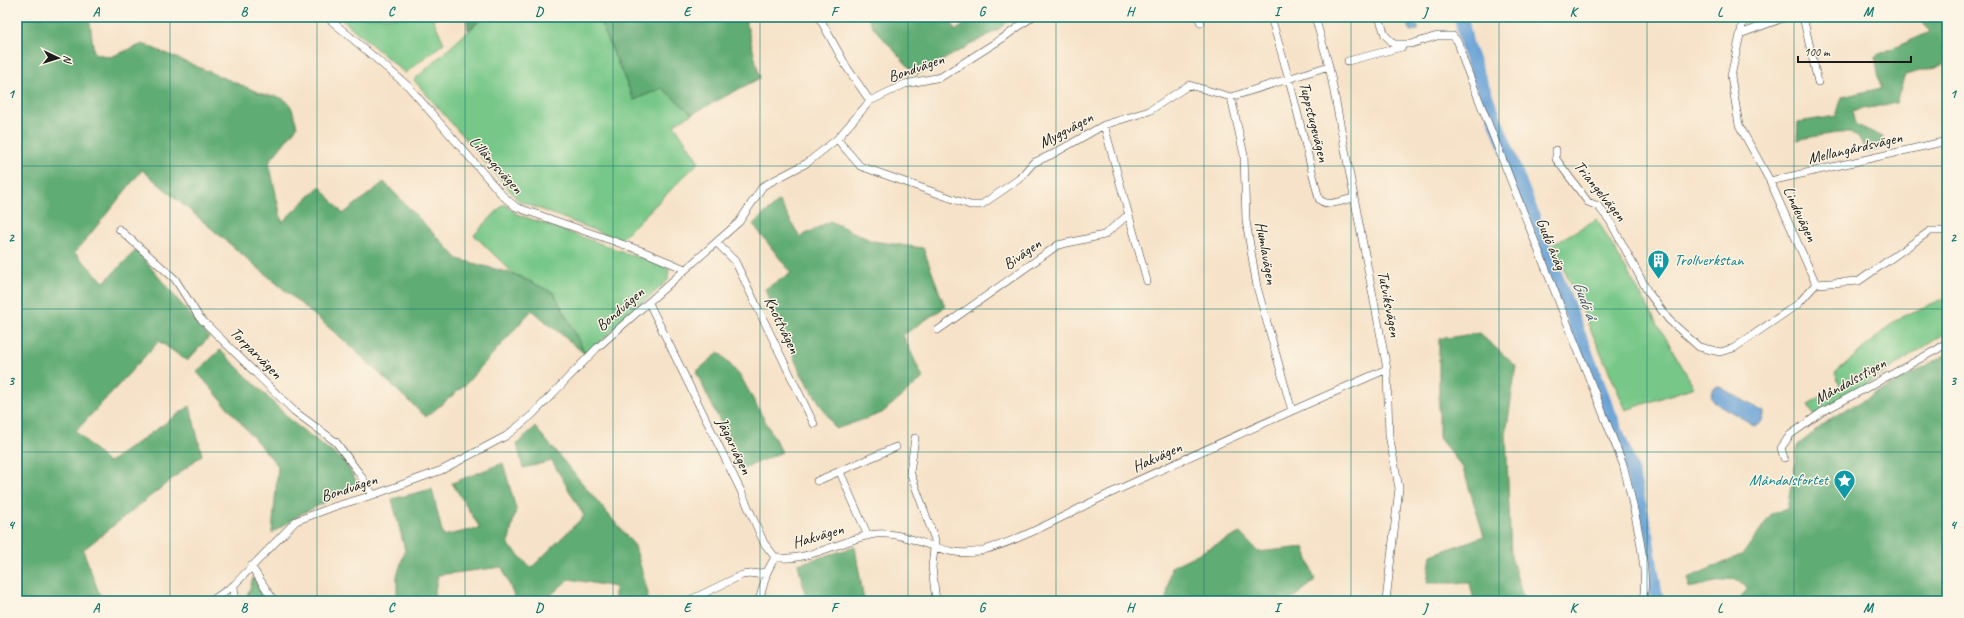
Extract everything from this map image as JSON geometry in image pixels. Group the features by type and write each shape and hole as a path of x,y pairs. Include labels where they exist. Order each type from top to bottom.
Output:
{"street":[{"name":"Lillängsvägen","path":"327,17 408,86 503,196 516,207 642,251 685,269"},
{"path":"819,17 846,66 870,101"},
{"name":"Bondvägen","path":"211,601 234,585 296,521 336,506 373,496 442,470 506,436 532,415 597,348 739,222 763,186 807,163 837,139 870,101 905,84 941,77 1003,38 1032,17"},
{"name":"Tuppstugevägen","path":"1271,17 1289,79 1319,199 1322,203 1329,204 1354,198"},
{"name":"Tutviksvägen","path":"1315,17 1329,66 1387,368 1389,435 1398,488 1386,601"},
{"name":"Gudö åväg","path":"1379,17 1385,35 1394,44 1412,44 1437,36 1453,36 1458,42 1464,62 1623,464 1633,500 1645,577 1644,596 1642,601"},
{"name":"Lindevägen","path":"1744,17 1731,76 1738,122 1743,135 1770,181 1816,284"},
{"path":"1740,34 1786,17"},
{"path":"1803,17 1818,82"},
{"path":"1348,61 1412,44"},
{"path":"1231,97 1329,66"},
{"name":"Myggvägen","path":"837,139 860,166 970,205 981,205 1019,179 1033,163 1053,154 1104,125 1149,111 1189,85 1231,97"},
{"name":"Humlavägen","path":"1231,97 1244,156 1246,221 1257,287 1292,411"},
{"path":"1104,125 1147,281"},
{"name":"Mellangårdsvägen","path":"1770,181 1947,141"},
{"name":"Triangelvägen","path":"1556,150 1556,159 1588,202 1598,206 1610,221 1648,292 1669,320 1700,347 1720,352 1734,348 1798,304 1816,284"},
{"name":"Bivägen","path":"938,330 1058,245 1104,235 1128,215"},
{"name":"Torparvägen","path":"120,229 175,279 199,317 294,411 336,442 359,473 373,496"},
{"path":"1816,284 1859,281 1930,231 1947,232"},
{"name":"Knottvägen","path":"717,243 735,261 814,424"},
{"name":"Jägarvägen","path":"649,303 741,491 764,544 775,557"},
{"name":"Måndalsstigen","path":"1784,458 1781,448 1790,435 1822,412 1938,349 1947,342"},
{"name":"Hakvägen","path":"775,557 790,559 868,536 892,534 913,539 935,548 954,552 967,553 981,551 1013,539 1387,368"},
{"path":"915,438 910,472 934,540 935,548 932,567 936,601"},
{"path":"818,481 896,447"},
{"name":"Hakvägen","path":"840,472 868,536"},
{"path":"759,601 767,572 775,557"},
{"path":"251,566 274,601"},
{"path":"688,601 742,576 767,572"},
{"path":"234,585 235,601"}],"green space":[{"path":"17,17 85,17 90,23 94,53 110,57 143,44 265,95 280,97 291,107 297,127 269,162 282,222 320,186 343,214 384,182 458,259 514,274 554,293 586,355 532,310 464,386 426,417 346,342 142,170 75,253 104,282 136,250 209,337 187,361 159,341 76,431 108,463 190,406 202,455 83,550 102,601 17,601"},
{"path":"339,17 432,17 444,43 405,73"},
{"path":"467,17 484,17 468,30"},
{"path":"484,17 598,17 634,100 662,88 692,114 674,124 699,162 620,240 519,201 414,80"},
{"path":"598,17 745,17 760,78 692,114 662,88 634,100"},
{"path":"868,17 949,17 955,31 975,17 1013,17 999,29 916,75 873,27"},
{"path":"1920,17 1947,17 1947,64 1905,75 1896,103 1852,111 1855,124 1883,137 1880,149 1866,153 1857,136 1846,133 1828,134 1797,140 1798,122 1836,116 1842,97 1881,88 1875,56 1930,32"},
{"path":"779,201 800,237 830,221 872,241 923,248 945,307 903,335 923,378 882,413 836,429 800,372 765,289 791,273 753,224"},
{"path":"504,204 517,214 669,268 668,280 586,355 554,293 514,274 474,235"},
{"path":"1597,219 1694,387 1626,410 1553,244"},
{"path":"1947,297 1947,332 1864,386 1814,416 1808,404 1840,386 1835,373 1897,319"},
{"path":"1479,333 1516,366 1506,434 1511,556 1524,601 1474,601 1470,583 1427,583 1431,555 1484,536 1463,468 1439,438 1439,339"},
{"path":"220,350 295,424 345,462 359,486 303,513 272,533 278,466 197,372"},
{"path":"719,352 741,377 782,452 743,469 696,372"},
{"path":"1947,354 1947,601 1738,601 1748,588 1733,578 1689,588 1688,578 1743,554 1772,513 1787,509 1798,445 1833,417"},
{"path":"535,427 635,546 648,593 647,601 615,601 615,587 569,579 544,601 516,601 502,567 438,575 433,601 397,601 397,576 405,550 392,499 432,489 443,536 480,528 452,483 503,463 516,509 508,544 531,568 584,516 552,461 523,468 517,444"},
{"path":"1240,533 1258,552 1304,547 1315,581 1289,601 1166,601 1171,567"},
{"path":"855,547 864,601 807,601 798,564"},
{"path":"253,578 269,601 246,600"}],"water":[{"path":"1405,17 1411,17 1418,27 1418,30 1411,31"},
{"path":"1718,386 1764,412 1762,421 1754,425 1714,402 1711,397 1714,388"}],"waterway":[{"name":"Gudö å","path":"1461,17 1467,47 1631,469 1645,528 1655,591 1659,601"}],"place":[{"name":"Trollverkstan","path":"1658,280"},
{"name":"Måndalsfortet","path":"1844,500"}]}
